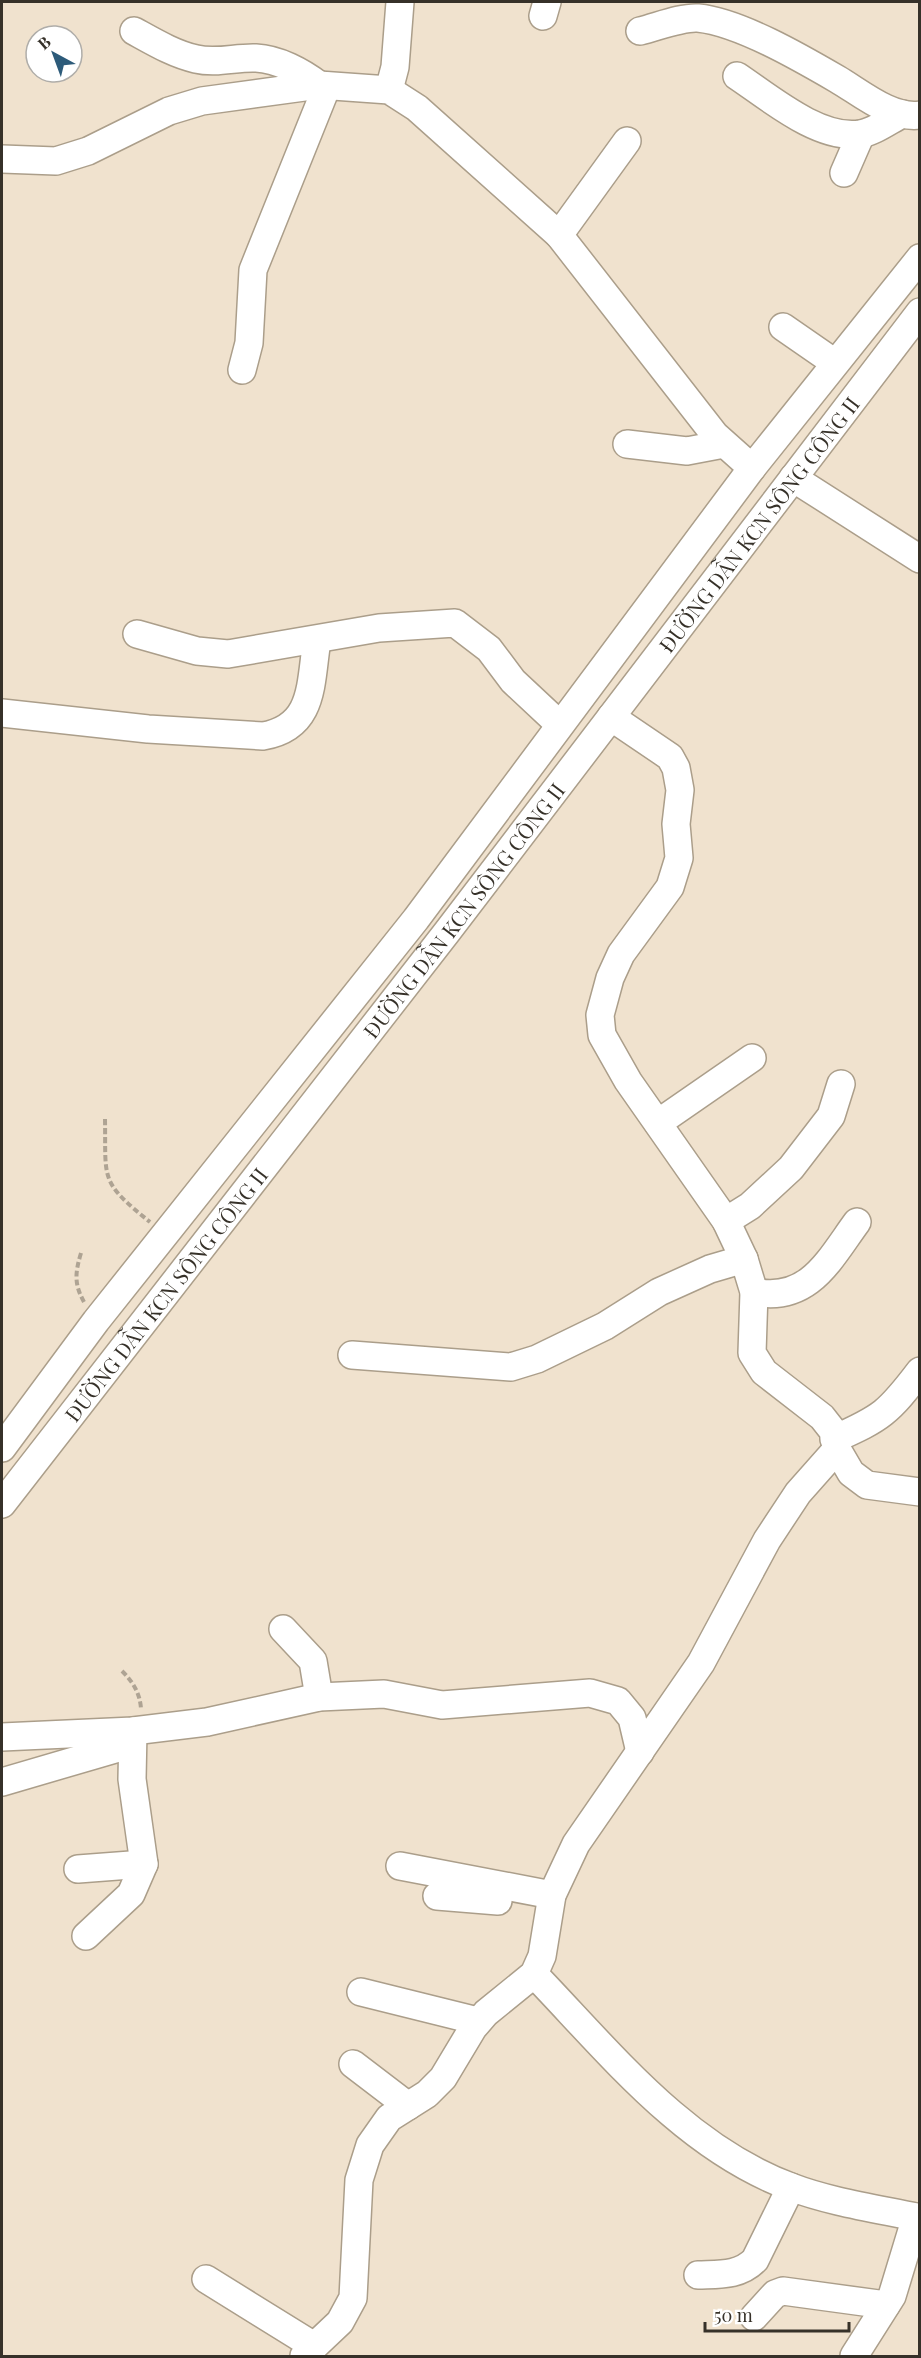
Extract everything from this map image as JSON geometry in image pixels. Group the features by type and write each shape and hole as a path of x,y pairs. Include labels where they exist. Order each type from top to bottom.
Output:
{"street":[{"path":"389,90 394,67 400,2"},
{"path":"640,32 696,18 725,24 777,47 892,111 911,115"},
{"path":"134,30 176,54 225,62 256,58 286,66 323,86"},
{"path":"737,76 790,112 827,130 861,134 911,115"},
{"path":"242,369 249,343 253,270 323,86"},
{"path":"2,159 56,161 88,152 169,111 202,101 323,86 389,90 417,108 559,235 667,375 724,444 752,468"},
{"path":"844,173 861,134"},
{"path":"559,235 627,141"},
{"name":"ĐƯỜNG DẪN KCN SÔNG CÔNG II","path":"2,1448 164,1233 416,919 752,468 920,258"},
{"name":"ĐƯỜNG DẪN KCN SÔNG CÔNG II","path":"2,1504 440,942 920,312"},
{"path":"783,327 835,363"},
{"path":"627,444 687,451 724,444"},
{"path":"793,478 920,559"},
{"path":"137,634 197,651 228,654 379,628 455,622 489,649 513,681 560,724"},
{"path":"2,713 148,729 263,736 277,733 296,723 302,714 308,694 317,640"},
{"path":"611,717 670,757 676,768 680,790 676,824 679,858 677,873 651,915 621,954 610,978 600,1015 602,1035 628,1081 689,1172 726,1221 744,1259 754,1292 752,1353 764,1372 822,1417 833,1431 836,1444 851,1473 867,1485 920,1492"},
{"path":"658,1123 752,1058"},
{"path":"726,1221 750,1206 791,1168 831,1116 841,1084"},
{"path":"754,1292 781,1294 802,1286 818,1275 857,1222"},
{"path":"352,1355 511,1367 537,1359 604,1326 660,1292 710,1269 744,1259"},
{"path":"206,2279 309,2351 340,2322 353,2298 359,2180 370,2145 389,2118 427,2094 443,2078 478,2021 534,1974 542,1956 551,1900 576,1844 701,1663 767,1540 798,1493 836,1444 872,1423 888,1410 905,1393 920,1371"},
{"path":"283,1629 313,1661 319,1697"},
{"path":"2,1782 136,1735 319,1697 384,1694 442,1705 590,1693 618,1701 632,1718 640,1752"},
{"path":"2,1737 136,1735"},
{"path":"86,1936 131,1894 144,1864 132,1779 136,1735"},
{"path":"78,1869 144,1864"},
{"path":"400,1866 551,1900"},
{"path":"436,1896 551,1900"},
{"path":"534,1974 657,2101 707,2140 757,2171 791,2187 918,2218 892,2296 854,2356"},
{"path":"361,1992 478,2021"},
{"path":"353,2064 408,2106"},
{"path":"698,2275 735,2273 746,2269 755,2260 791,2187"},
{"path":"754,2317 775,2294 783,2291 886,2305"}],"path":[{"path":"105,1119 104,1166 107,1178 129,1205 164,1233"},
{"path":"81,1253 75,1274 76,1285 96,1321"},
{"path":"122,1671 132,1682 141,1700 136,1735"}]}
